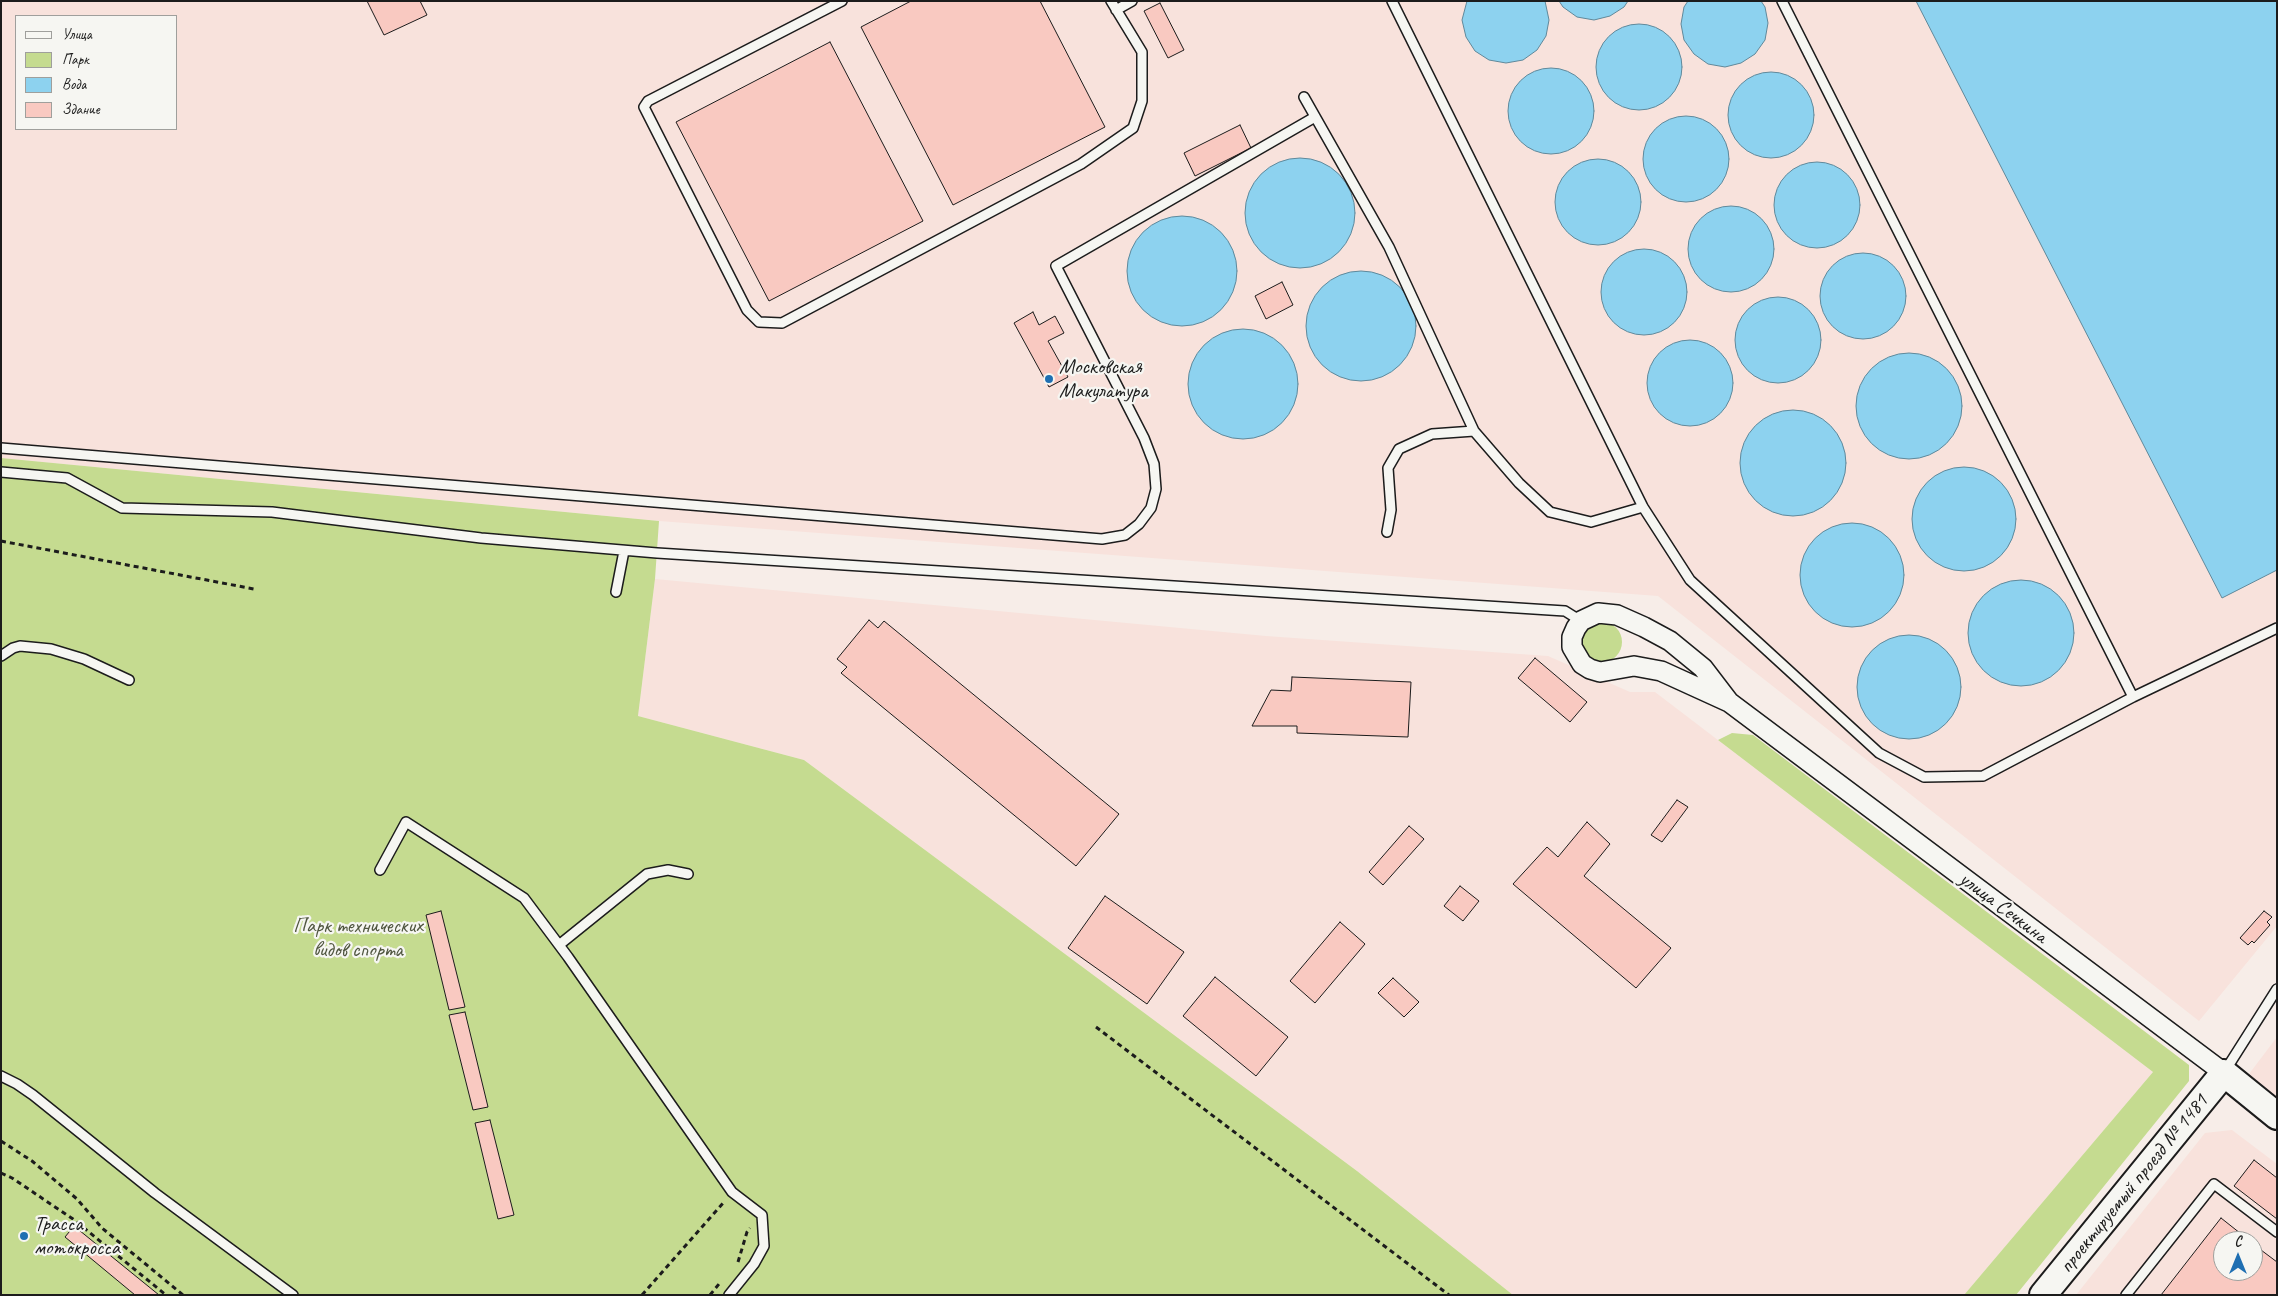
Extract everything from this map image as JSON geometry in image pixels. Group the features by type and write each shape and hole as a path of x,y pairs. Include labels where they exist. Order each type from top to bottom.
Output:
{"street":[{"name":"улица Сечкина","path":"1729,702 1703,668 1670,640 1617,615 1598,612 1581,620 1572,637 1572,647 1579,660 1590,669 1600,672 1634,666 1662,671 1729,702 2224,1074 2277,1116"},
{"name":"проектируемый проезд № 1481","path":"2044,1295 2224,1074"}],"lane":[{"path":"842,1 648,101 644,107 747,310 759,322 782,323 1081,164 1133,128 1142,101 1142,52 1111,1"},
{"path":"1116,10 1132,1"},
{"path":"1392,1 1643,507 1690,580 1880,753 1924,777 1983,776 2133,697 2277,628"},
{"path":"1782,1 2133,697"},
{"path":"1304,97 1389,247 1474,431 1519,483 1550,512 1592,522 1643,507"},
{"path":"1,448 1092,538 1126,535 1139,524 1151,508 1156,489 1154,464 1144,438 1056,266 1315,117"},
{"path":"1387,532 1391,510 1388,468 1399,449 1432,434 1474,431"},
{"path":"1,472 67,478 122,508 272,512 481,538 624,551 1565,611 1581,620"},
{"path":"616,592 624,551"},
{"path":"1,656 20,646 51,650 84,659 129,680"},
{"path":"380,870 406,822 524,898 559,944 732,1192 762,1216 764,1246 754,1264 729,1295"},
{"path":"559,944 647,874 668,870 688,874"},
{"path":"2224,1074 2277,989"},
{"path":"1,1076 18,1084 33,1095 155,1193 293,1295"},
{"path":"2126,1295 2214,1184 2277,1232"}],"path":[{"path":"1,541 254,589"},
{"path":"1096,1027 1449,1295"},
{"path":"1,1140 32,1161 76,1199 102,1228 183,1295"},
{"path":"1,1173 12,1178 73,1219 166,1295"},
{"path":"642,1295 732,1192"},
{"path":"732,1268 738,1262 747,1232 762,1216"},
{"path":"710,1295 721,1282"}],"shaded area":[{"path":"1,1 2277,1 2277,926 2199,1021 1658,596 659,521 1,458"},
{"path":"655,579 1266,636 1548,656 1630,692 1655,692 2153,1072 1964,1295 1513,1295 1357,1171 804,760 638,716"},
{"path":"2277,1037 2277,1103 2246,1078"},
{"path":"2232,1130 2277,1164 2277,1295 2076,1295 2205,1133"}],"green space":[{"name":"Парк технических видов спорта","path":"1,458 659,521 655,579 638,716 804,760 1357,1171 1513,1295 1,1295"},
{"path":"1598,622 1606,622 1613,625 1619,631 1622,642 1619,653 1613,659 1606,662 1598,662 1591,659 1585,653 1582,646 1582,638 1585,631 1591,625"},
{"path":"1732,733 1753,735 2189,1065 2189,1081 2016,1295 1964,1295 2153,1072 1718,740"}],"water":[{"path":"1467,1 1545,1 1549,20 1546,36 1537,50 1523,60 1506,63 1489,60 1475,51 1466,37 1462,20"},
{"path":"1559,1 1628,1 1624,7 1610,16 1594,20 1577,17 1563,7"},
{"path":"1688,1 1761,1 1765,7 1768,23 1765,40 1755,54 1741,63 1725,67 1708,64 1694,54 1684,40 1681,24 1684,7"},
{"path":"1916,1 2277,1 2277,570 2222,598"},
{"path":"1639,24 1655,27 1663,31 1675,43 1679,51 1682,67 1679,83 1675,91 1663,103 1655,107 1639,110 1623,107 1615,103 1603,91 1599,83 1596,67 1599,51 1603,43 1615,31 1623,27"},
{"path":"1551,68 1567,71 1575,75 1587,87 1591,95 1594,111 1591,127 1587,135 1575,147 1567,151 1551,154 1535,151 1527,147 1515,135 1511,127 1508,111 1511,95 1515,87 1527,75 1535,71"},
{"path":"1771,72 1787,75 1795,79 1807,91 1811,99 1814,115 1811,131 1807,139 1795,151 1787,155 1771,158 1755,155 1747,151 1735,139 1731,131 1728,115 1731,99 1735,91 1747,79 1755,75"},
{"path":"1686,116 1702,119 1710,123 1722,135 1726,143 1729,159 1726,175 1722,183 1710,195 1702,199 1686,202 1670,199 1662,195 1650,183 1646,175 1643,159 1646,143 1650,135 1662,123 1670,119"},
{"path":"1300,158 1321,163 1339,174 1350,192 1355,213 1350,234 1339,252 1321,263 1300,268 1279,263 1261,252 1250,234 1245,213 1250,192 1261,174 1279,163"},
{"path":"1598,159 1614,162 1622,166 1634,178 1638,186 1641,202 1638,218 1634,226 1622,238 1614,242 1598,245 1582,242 1574,238 1562,226 1558,218 1555,202 1558,186 1562,178 1574,166 1582,162"},
{"path":"1817,162 1833,165 1841,169 1853,181 1857,189 1860,205 1857,221 1853,229 1841,241 1833,245 1817,248 1801,245 1793,241 1781,229 1777,221 1774,205 1777,189 1781,181 1793,169 1801,165"},
{"path":"1731,206 1747,209 1755,213 1767,225 1771,233 1774,249 1771,265 1767,273 1755,285 1747,289 1731,292 1715,289 1707,285 1695,273 1691,265 1688,249 1691,233 1695,225 1707,213 1715,209"},
{"path":"1182,216 1203,221 1221,232 1232,250 1237,271 1232,292 1221,310 1203,321 1182,326 1161,321 1143,310 1132,292 1127,271 1132,250 1143,232 1161,221"},
{"path":"1644,249 1660,252 1668,256 1680,268 1684,276 1687,292 1684,308 1680,316 1668,328 1660,332 1644,335 1628,332 1620,328 1608,316 1604,308 1601,292 1604,276 1608,268 1620,256 1628,252"},
{"path":"1863,253 1879,256 1887,260 1899,272 1903,280 1906,296 1903,312 1899,320 1887,332 1879,336 1863,339 1847,336 1839,332 1827,320 1823,312 1820,296 1823,280 1827,272 1839,260 1847,256"},
{"path":"1361,271 1382,276 1400,287 1411,305 1416,326 1411,347 1400,365 1382,376 1361,381 1340,376 1322,365 1311,347 1306,326 1311,305 1322,287 1340,276"},
{"path":"1778,297 1794,300 1802,304 1814,316 1818,324 1821,340 1818,356 1814,364 1802,376 1794,380 1778,383 1762,380 1754,376 1742,364 1738,356 1735,340 1738,324 1742,316 1754,304 1762,300"},
{"path":"1243,329 1264,334 1282,345 1293,363 1298,384 1293,405 1282,423 1264,434 1243,439 1222,434 1204,423 1193,405 1188,384 1193,363 1204,345 1222,334"},
{"path":"1690,340 1706,343 1714,347 1726,359 1730,367 1733,383 1730,399 1726,407 1714,419 1706,423 1690,426 1674,423 1666,419 1654,407 1650,399 1647,383 1650,367 1654,359 1666,347 1674,343"},
{"path":"1909,353 1929,357 1946,369 1958,386 1962,406 1958,426 1946,443 1929,455 1909,459 1889,455 1872,443 1860,426 1856,406 1860,386 1872,369 1889,357"},
{"path":"1793,410 1813,414 1830,426 1842,443 1846,463 1842,483 1830,500 1813,512 1793,516 1773,512 1756,500 1744,483 1740,463 1744,443 1756,426 1773,414"},
{"path":"1964,467 1984,471 1993,475 2001,482 2008,490 2012,499 2016,519 2012,539 2008,548 2001,556 1993,563 1984,567 1964,571 1944,567 1935,563 1927,556 1920,548 1916,539 1912,519 1916,499 1920,490 1927,482 1935,475 1944,471"},
{"path":"1852,523 1872,527 1881,531 1889,538 1896,546 1900,555 1904,575 1900,595 1896,604 1889,612 1881,619 1872,623 1852,627 1832,623 1823,619 1815,612 1808,604 1804,595 1800,575 1804,555 1808,546 1815,538 1823,531 1832,527"},
{"path":"2021,580 2041,584 2058,596 2070,613 2074,633 2070,653 2058,670 2041,682 2021,686 2001,682 1984,670 1972,653 1968,633 1972,613 1984,596 2001,584"},
{"path":"1909,635 1929,639 1938,643 1946,650 1953,658 1957,667 1961,687 1957,707 1953,716 1946,724 1938,731 1929,735 1909,739 1889,735 1880,731 1872,724 1865,716 1861,707 1857,687 1861,667 1865,658 1872,650 1880,643 1889,639"}],"building":[{"path":"367,1 420,1 427,15 384,35"},
{"path":"911,1 1040,1 1105,127 953,205 861,27"},
{"path":"1160,3 1184,50 1168,58 1144,11"},
{"path":"830,42 923,221 769,301 676,122"},
{"path":"1240,125 1251,148 1195,176 1184,153"},
{"path":"1282,282 1293,305 1266,319 1255,296"},
{"path":"1033,312 1039,325 1055,316 1064,333 1048,341 1068,377 1049,387 1014,323"},
{"path":"869,620 878,628 884,621 1119,814 1076,866 841,673 847,667 837,659"},
{"path":"1535,658 1587,702 1570,722 1518,678"},
{"path":"1292,677 1411,682 1408,737 1297,733 1297,726 1252,726 1271,690 1291,691"},
{"path":"1677,800 1688,807 1662,842 1651,835"},
{"path":"1587,822 1610,844 1584,876 1671,948 1636,988 1513,884 1547,847 1558,857"},
{"path":"1409,826 1424,839 1383,885 1369,872"},
{"path":"1460,886 1479,901 1463,921 1444,906"},
{"path":"1105,896 1184,952 1147,1004 1068,948"},
{"path":"441,911 465,1007 449,1010 426,915"},
{"path":"2264,911 2272,917 2267,922 2270,925 2254,943 2252,941 2248,945 2240,938"},
{"path":"1340,922 1365,944 1315,1003 1290,981"},
{"path":"1215,977 1288,1037 1256,1076 1183,1016"},
{"path":"1393,978 1419,1002 1404,1017 1378,993"},
{"path":"465,1012 488,1107 473,1110 449,1015"},
{"path":"490,1120 514,1215 498,1219 475,1123"},
{"path":"2254,1160 2277,1178 2277,1219 2234,1186"},
{"path":"2221,1218 2237,1231 2213,1231 2213,1281 2263,1281 2263,1252 2277,1262 2277,1295 2161,1295"},
{"path":"74,1226 159,1295 135,1295 65,1237"}],"place":[{"name":"Московская Макулатура","path":"1049,379"},
{"name":"Трасса мотокросса","path":"24,1236"}]}
